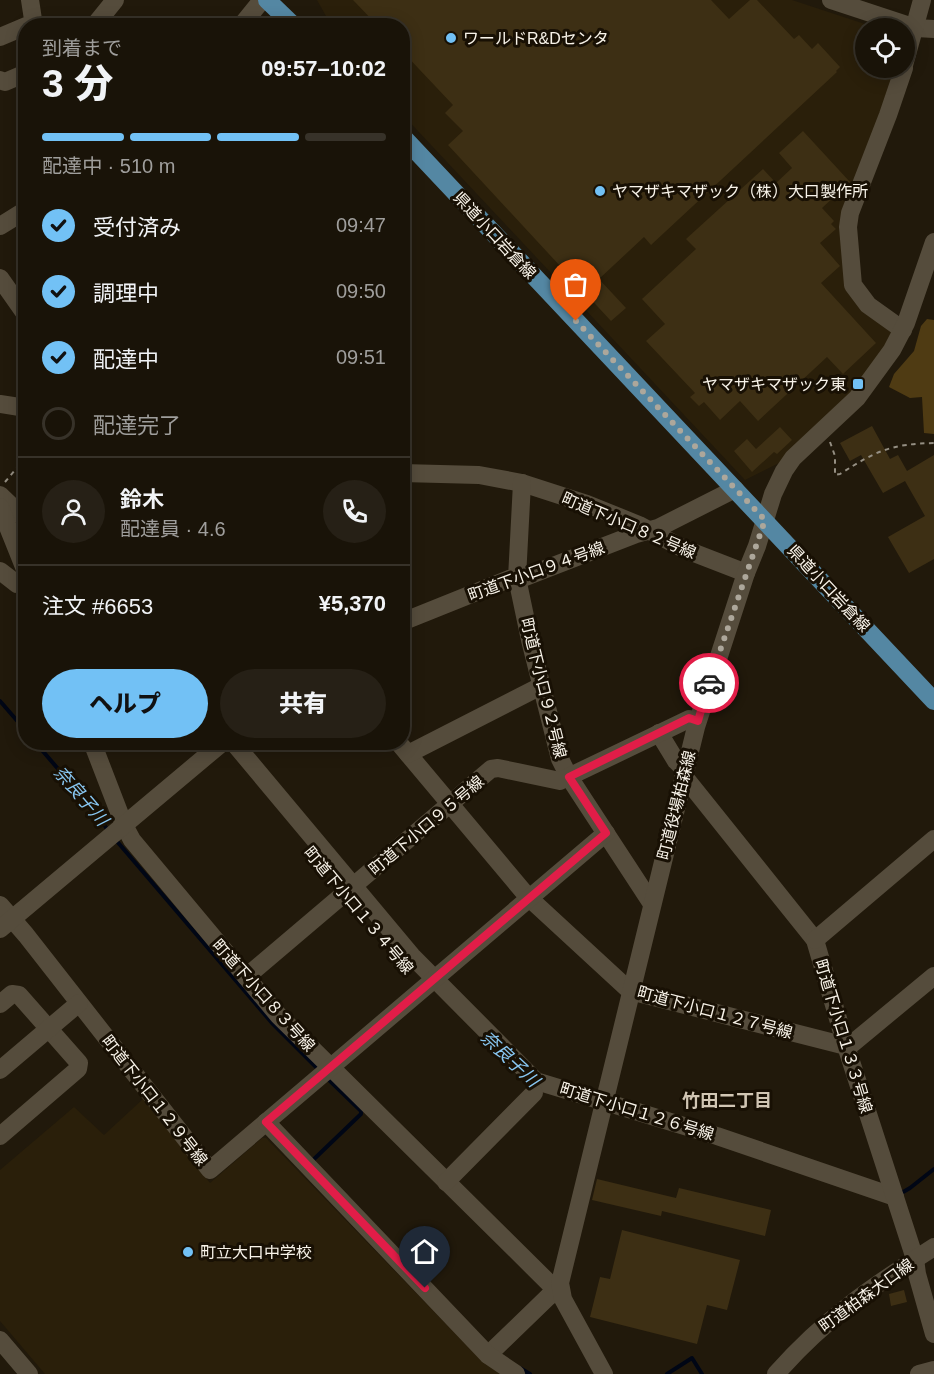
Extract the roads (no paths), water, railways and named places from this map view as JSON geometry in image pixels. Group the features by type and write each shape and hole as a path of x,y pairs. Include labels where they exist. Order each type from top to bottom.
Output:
{"main road":[{"path":"267,0 286,18"},
{"name":"県道小口岩倉線","path":"410,144 934,701"}],"street":[{"path":"30,0 30,18"},
{"path":"100,18 115,0"},
{"path":"247,18 262,0"},
{"path":"831,0 925,29"},
{"path":"915,47 925,29 922,0"},
{"path":"0,37 18,30"},
{"path":"0,80 4,82 18,77"},
{"path":"900,78 848,223 853,285 868,304 903,330"},
{"path":"0,226 18,215"},
{"name":"町道役場柏森線","path":"560,1288 563,1265 684,773 698,721 773,494 791,461 864,389 886,360 903,330 934,242"},
{"path":"0,278 18,304"},
{"path":"0,404 18,407"},
{"name":"町道下小口８２号線","path":"410,473 479,475 522,483 587,504 684,549 746,573"},
{"name":"町道下小口９２号線","path":"522,483 519,505 517,578 560,759 569,777 652,904"},
{"name":"町道下小口９４号線","path":"410,619 509,579 658,528 735,489"},
{"path":"0,495 18,512"},
{"path":"0,507 18,552"},
{"path":"0,571 18,584"},
{"path":"410,745 541,686"},
{"name":"町道下小口９５号線","path":"246,977 491,770 498,768 560,781 689,718 698,721"},
{"name":"町道下小口１３３号線","path":"659,733 684,773 815,940 846,1046 915,1259 934,1334"},
{"name":"町道下小口８３号線","path":"95,750 124,825 141,852 278,1015 550,1284 560,1288"},
{"path":"6,924 216,750"},
{"name":"町道下小口１３４号線","path":"231,750 429,983 534,1093 602,1107"},
{"name":"町道下小口１２７号線","path":"405,750 528,897 630,991 846,1046"},
{"name":"町道下小口１２９号線","path":"0,905 6,924 79,1003 210,1170 528,897 606,833"},
{"path":"815,940 934,839"},
{"path":"846,1046 854,1043 934,976"},
{"name":"町道下小口１２６号線","path":"429,983 536,1081 602,1107 717,1136 895,1197"},
{"path":"0,1004 12,994 19,995 79,1063 78,1070 0,1136"},
{"path":"0,1070 79,1003"},
{"path":"446,1182 534,1093"},
{"path":"266,1122 489,1355 516,1374"},
{"name":"町道柏森大口線","path":"776,1374 808,1339 839,1311 934,1247"},
{"path":"489,1355 560,1288 566,1305 604,1374"},
{"path":"0,1340 29,1374"},
{"path":"919,1374 934,1370"}],"waterway":[{"name":"奈良子川","path":"0,701 18,722"},
{"name":"奈良子川","path":"42,750 101,819 108,831"},
{"path":"115,839 272,1023 320,1071"},
{"path":"314,1162 312,1161 361,1114 361,1111 328,1079"},
{"name":"奈良子川","path":"898,1195 934,1169"},
{"path":"667,1374 692,1358 702,1374"},
{"path":"520,1368 530,1374"}],"place":[{"name":"ワールドR&Dセンタ","path":"451,38"},
{"name":"ヤマザキマザック（株）大口製作所","path":"600,191"},
{"name":"ヤマザキマザック東","path":"858,384"},
{"name":"町立大口中学校","path":"188,1252"}],"district":[{"name":"竹田二丁目","path":"727,1101"}]}
